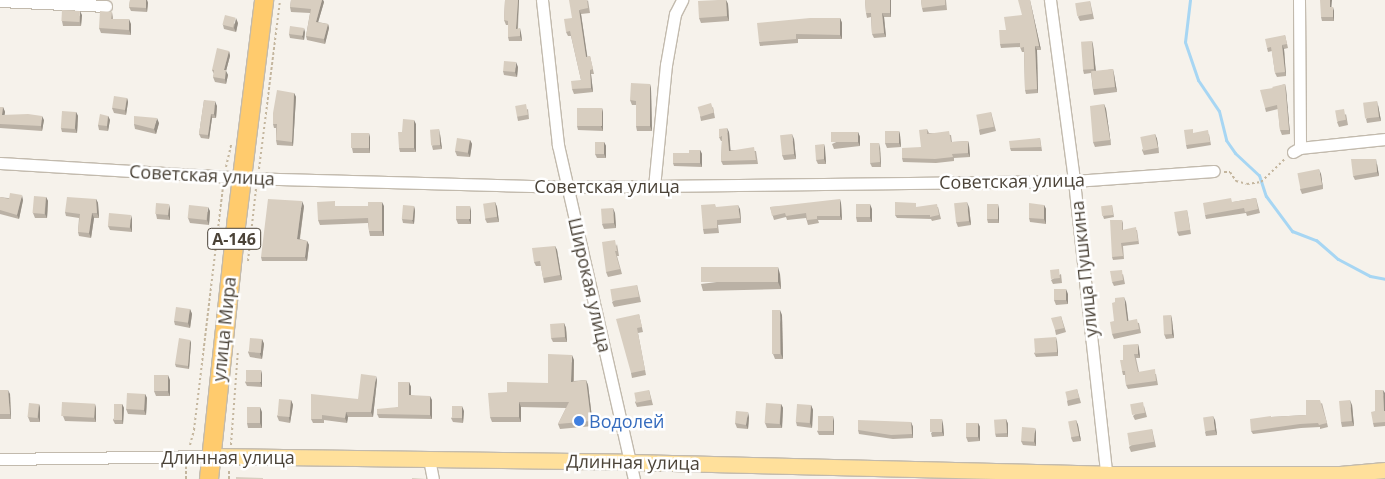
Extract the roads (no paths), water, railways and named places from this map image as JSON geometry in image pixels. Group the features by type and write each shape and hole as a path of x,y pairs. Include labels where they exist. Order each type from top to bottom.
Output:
{"highway":[{"name":"улица Мира","path":"209,479 210,456 250,178 264,0"}],"main road":[{"name":"Длинная улица","path":"210,456 630,462 1107,476 1340,474 1385,470"}],"street":[{"name":"Широкая улица","path":"542,0 558,145 634,479"},
{"path":"654,187 666,65 675,14 682,0"},
{"name":"улица Пушкина","path":"1050,0 1074,181 1107,476"},
{"path":"1299,0 1296,150 1385,139"},
{"path":"0,1 106,6"},
{"name":"Советская улица","path":"0,163 224,177 568,187 1074,181 1214,171"},
{"name":"Длинная улица","path":"0,459 210,456"},
{"path":"429,459 433,479"}],"waterway":[{"path":"1190,0 1185,42 1198,80 1219,111 1226,140 1235,153 1259,175 1266,196 1292,231 1316,240 1338,259 1370,276 1385,279"}],"place":[{"name":"Водолей","path":"579,421"}]}
